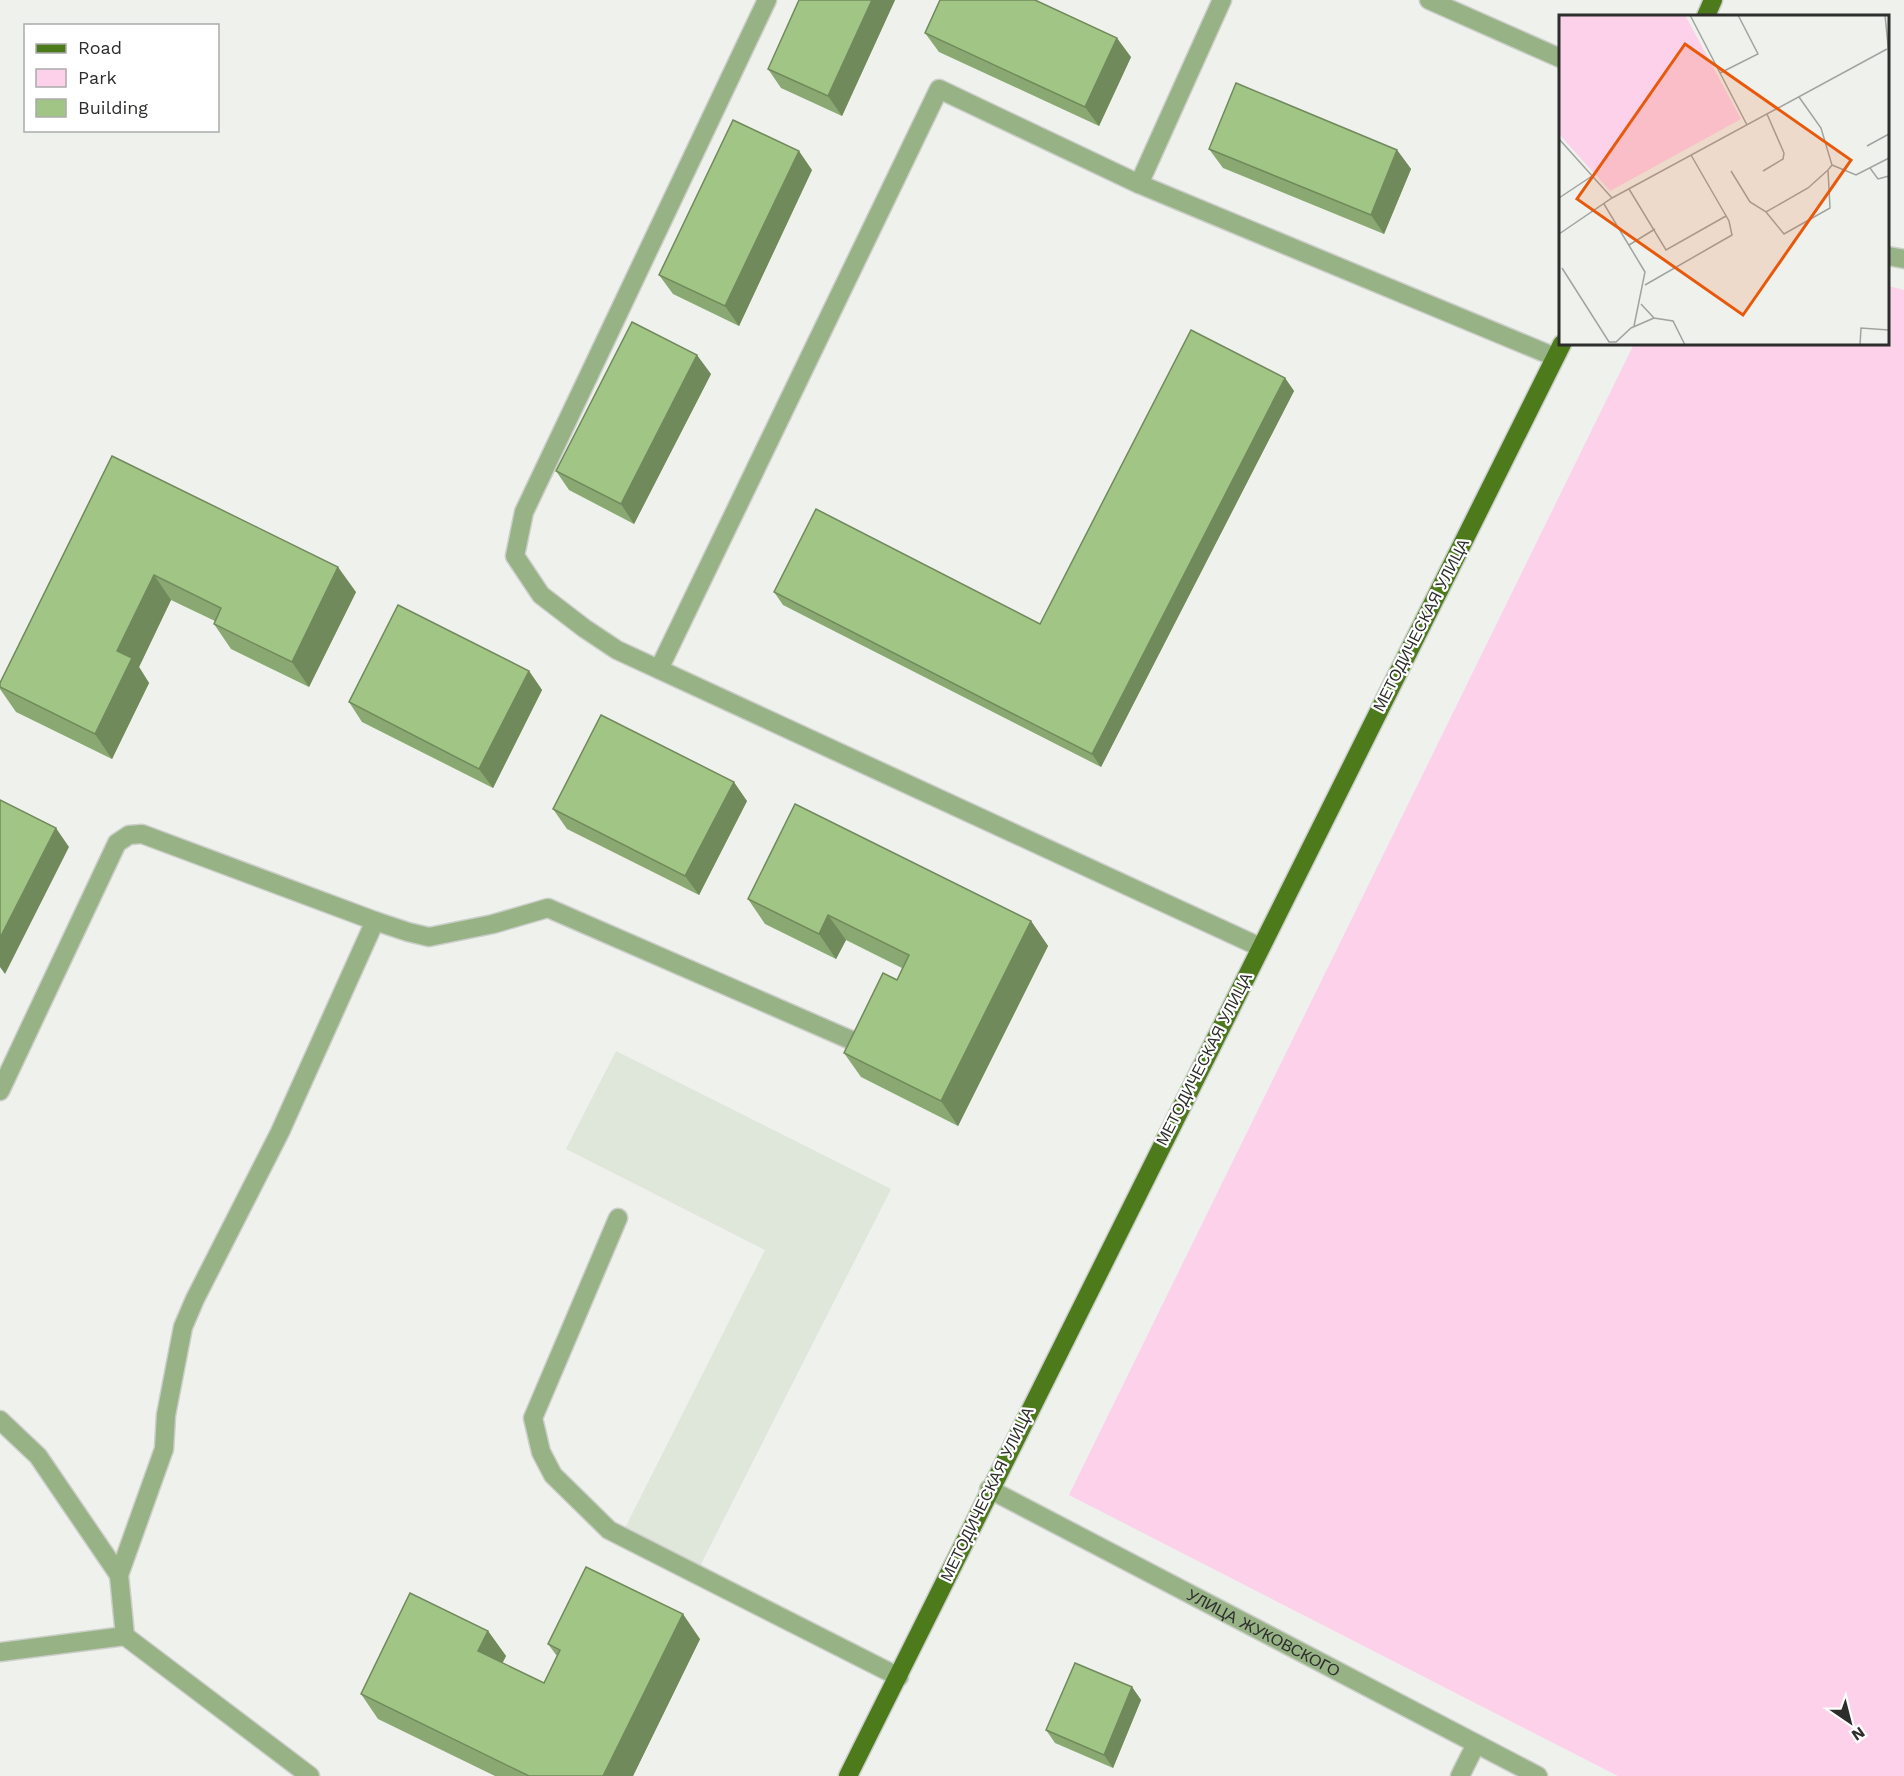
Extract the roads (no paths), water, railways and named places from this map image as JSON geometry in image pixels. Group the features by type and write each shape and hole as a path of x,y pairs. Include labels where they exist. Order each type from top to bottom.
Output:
{"main road":[{"path":"1706,15 1713,0"},
{"name":"МЕТОДИЧЕСКАЯ УЛИЦА","path":"848,1776 989,1489 1559,350"}],"street":[{"path":"767,0 524,512 515,556 542,595 616,650 1260,947"},
{"path":"1139,184 1222,0"},
{"path":"1430,0 1559,58"},
{"path":"659,669 939,89 1139,184 1559,350"},
{"path":"1889,256 1904,260"},
{"path":"0,1091 117,843 129,835 142,834 408,933 429,937 493,924 548,908 860,1044"},
{"path":"125,1636 119,1575 164,1449 166,1415 183,1327 280,1132 375,921"},
{"path":"618,1218 533,1418 541,1452 553,1475 609,1530 898,1677"},
{"path":"0,1420 38,1456 119,1575"},
{"name":"УЛИЦА ЖУКОВСКОГО","path":"989,1489 1538,1776"},
{"path":"0,1652 125,1636 310,1776"},
{"path":"1460,1776 1476,1744"}]}
